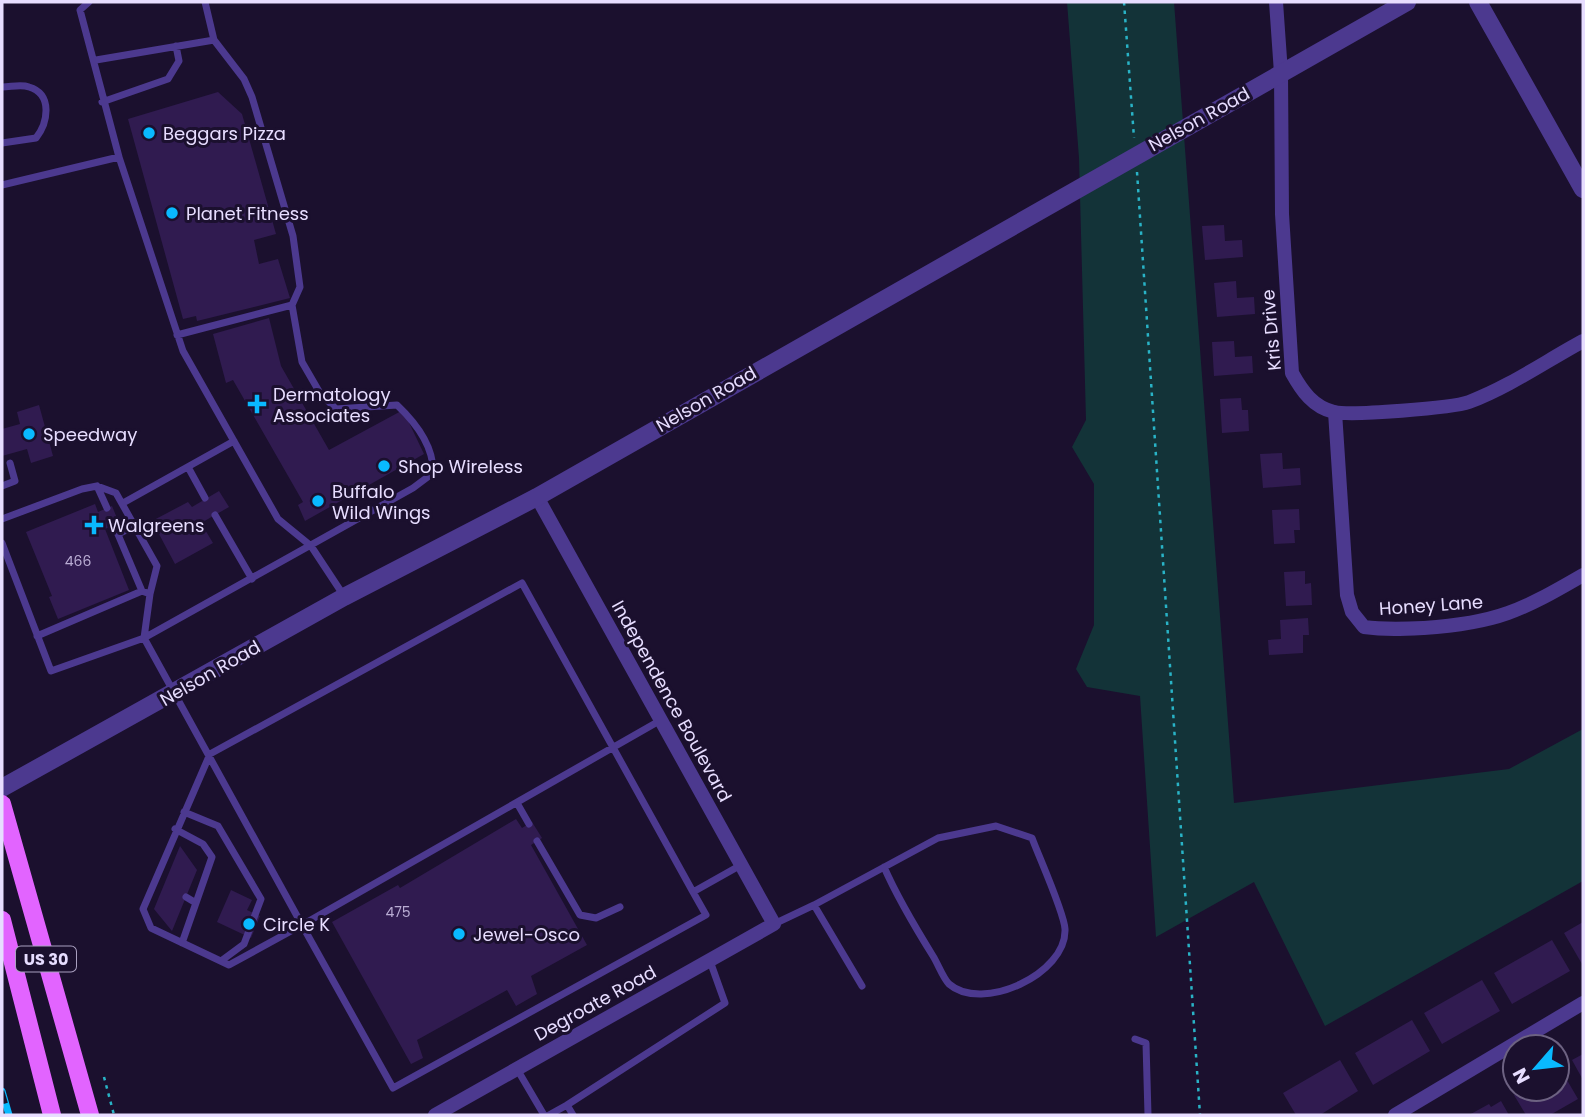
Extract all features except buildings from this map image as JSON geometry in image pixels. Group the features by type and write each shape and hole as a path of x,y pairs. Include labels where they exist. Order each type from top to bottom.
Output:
{"main road":[{"name":"US 30","path":"2,804 90,1115"},
{"name":"US 30","path":"2,920 52,1115"}],"street":[{"name":"Kris Drive","path":"1276,2 1281,73 1282,214 1292,373 1301,390 1315,403 1335,412"},
{"name":"Nelson Road","path":"2,788 344,597 537,497 1406,2"},
{"path":"1478,2 1583,189"},
{"path":"1335,412 1446,408 1465,404 1583,341"},
{"name":"Honey Lane","path":"1335,412 1348,595 1352,612 1364,627 1384,630 1475,624 1528,607 1583,575"},
{"name":"Independence Boulevard","path":"537,497 775,924"},
{"name":"Degroate Road","path":"435,1115 775,924"},
{"path":"1395,1115 1583,1003"}],"lane":[{"path":"75,2 96,60 102,102 119,157 183,351 278,519 311,545 344,597"},
{"path":"80,10 89,2"},
{"path":"2,543 51,671 144,638 413,488 433,473 433,458 414,422 397,405 336,409 320,393 302,362 292,305 300,287 293,236 252,97 244,79 214,40 205,2"},
{"path":"96,60 214,40"},
{"path":"102,102 169,79 179,61 176,46"},
{"path":"2,87 26,85 35,89 45,102 47,113 44,128 36,138 2,144"},
{"path":"2,185 119,157"},
{"path":"177,335 292,305"},
{"path":"123,503 234,441"},
{"path":"2,486 15,481 10,463"},
{"path":"188,467 205,498"},
{"path":"97,486 107,508"},
{"path":"2,519 97,486 116,493 123,503 157,566 146,593 144,638 210,754 302,925 393,1088 706,915 615,747 522,583 210,754 175,829 143,909 151,928 229,965 302,925 517,803 615,747 661,720"},
{"path":"215,515 252,579"},
{"path":"114,525 146,593"},
{"path":"118,534 136,525"},
{"path":"37,636 146,593"},
{"path":"517,803 528,824"},
{"path":"184,812 218,826 261,899 244,944 221,961"},
{"path":"775,924 938,838 996,826 1032,838 1065,928 1059,952 1035,978 999,991 968,992 949,984 897,897 884,867"},
{"path":"175,829 203,844 212,857 182,943"},
{"path":"537,841 580,915 596,918 620,907"},
{"path":"693,892 742,865"},
{"path":"157,873 165,881"},
{"path":"186,897 196,903"},
{"path":"814,905 862,986"},
{"path":"517,1069 547,1115 567,1105 725,1003 710,961"},
{"path":"1135,1039 1146,1043 1148,1115"},
{"path":"567,1105 573,1115"}],"path":[{"path":"1124,2 1135,142"},
{"path":"1137,177 1200,1115"},
{"path":"104,1077 114,1115"}],"green space":[{"path":"1067,2 1174,2 1234,803 1509,769 1583,729 1583,881 1325,1026 1254,882 1156,937 1140,696 1087,687 1076,669 1094,625 1094,484 1072,447 1086,420 1079,158"}],"railway":[{"path":"2,1091 9,1115"}],"place":[{"name":"Beggars Pizza","path":"149,133"},
{"name":"Planet Fitness","path":"172,213"},
{"name":"Dermatology Associates","path":"257,404"},
{"name":"Speedway","path":"29,434"},
{"name":"Shop Wireless","path":"384,466"},
{"name":"Buffalo Wild Wings","path":"318,501"},
{"name":"Walgreens","path":"94,525"},
{"name":"Circle K","path":"249,924"},
{"name":"Jewel-Osco","path":"459,934"}]}
